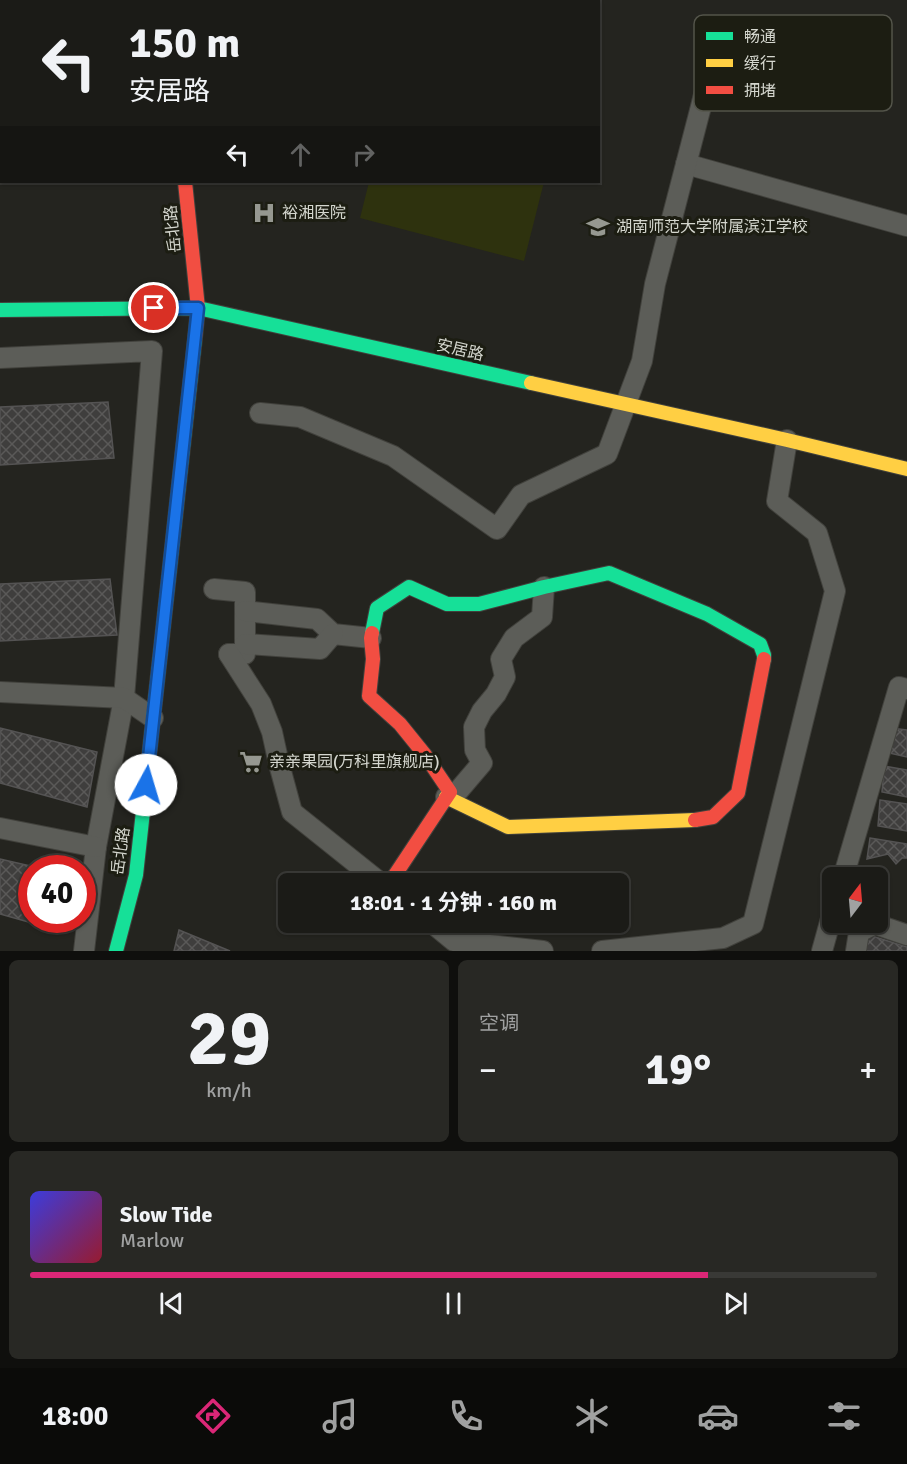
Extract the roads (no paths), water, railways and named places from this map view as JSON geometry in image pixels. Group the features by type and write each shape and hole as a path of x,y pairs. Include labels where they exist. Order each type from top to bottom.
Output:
{"street":[{"path":"260,414 300,417 393,456 498,529 521,495 607,454 642,361 655,284 700,111"},
{"path":"686,164 907,226"},
{"name":"岳北路","path":"116,951 136,874 198,308 185,183"},
{"name":"安居路","path":"0,310 198,308 907,469"},
{"path":"0,358 152,351 124,698 96,848 84,951"},
{"path":"602,951 723,938 753,924 835,591 817,532 777,501 787,440"},
{"path":"396,873 446,797 450,792 400,724 369,696 373,659 370,638 377,608 388,600 409,587 447,603 478,604 609,573 707,615 760,644 764,663 738,793 713,817 691,821 508,826 446,797"},
{"path":"446,797 459,790 482,763 475,750 474,728 482,711 496,694 505,677 501,659 514,638 542,617 544,587"},
{"path":"214,590 245,592 245,654 229,654 261,704 272,732 292,812 368,873"},
{"path":"245,611 316,619 333,634 370,638"},
{"path":"244,644 320,649 333,634"},
{"path":"846,867 899,687 907,689"},
{"path":"0,692 124,698 153,718"},
{"path":"0,828 96,848"},
{"path":"856,951 859,932 875,924 907,935"},
{"path":"444,933 454,941 543,951"},
{"path":"822,951 827,933"}],"place":[{"name":"裕湘医院","path":"264,213"},
{"name":"湖南师范大学附属滨江学校","path":"598,227"},
{"name":"亲亲果园(万科里旗舰店)","path":"251,762"}]}
